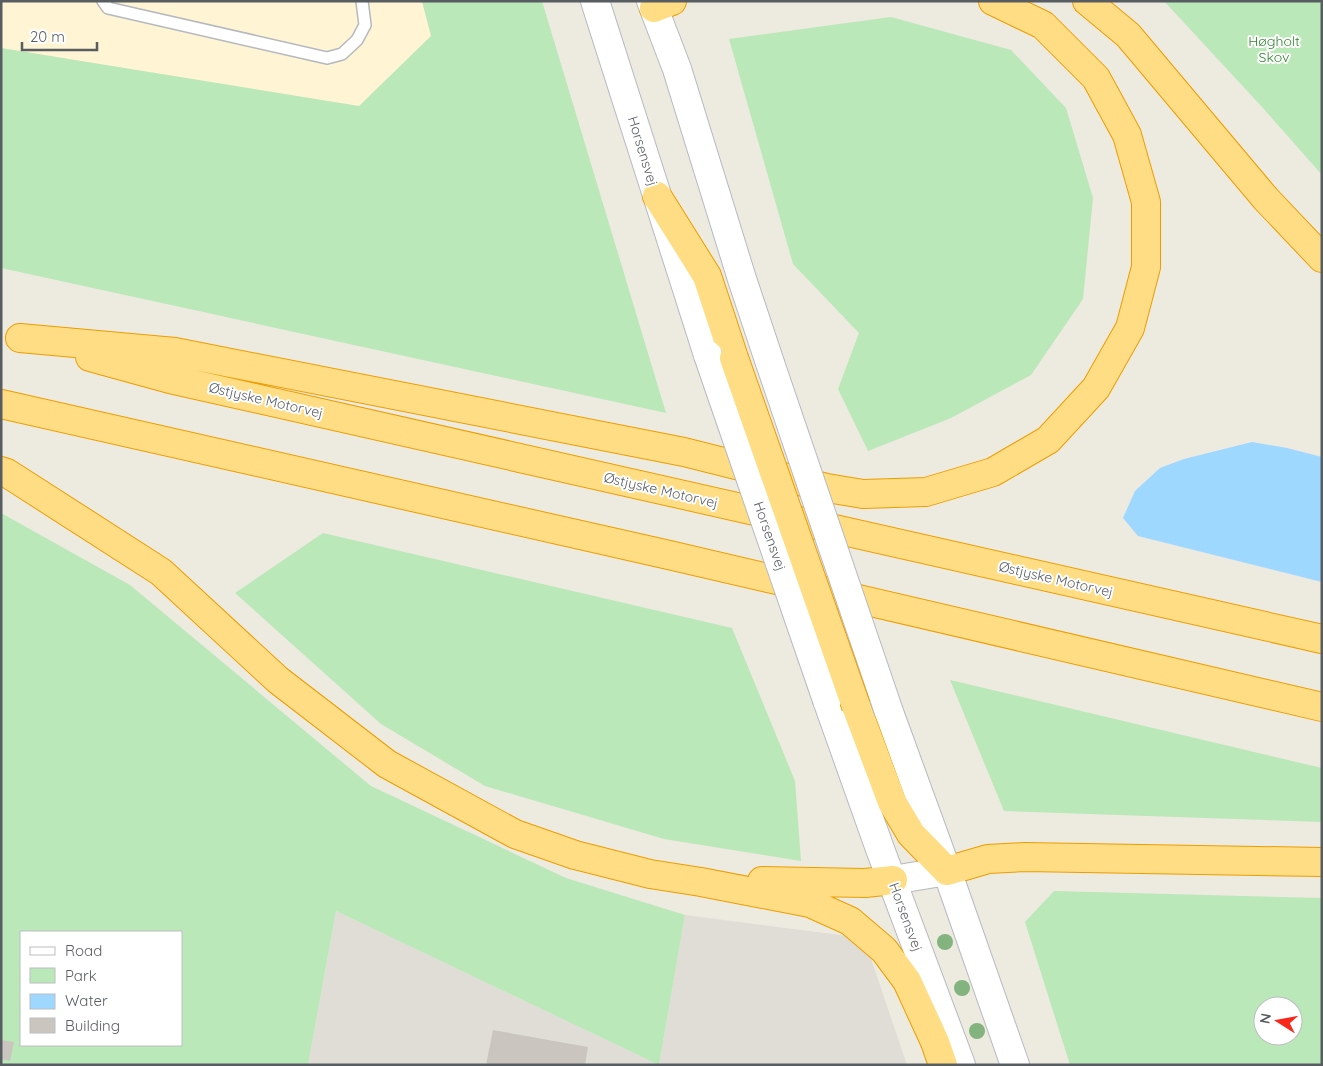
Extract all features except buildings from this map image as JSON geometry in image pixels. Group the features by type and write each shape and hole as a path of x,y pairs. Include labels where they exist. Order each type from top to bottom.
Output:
{"highway":[{"path":"10,336 175,352 684,452 827,488 863,494 926,492 993,472 1048,440 1096,388 1130,328 1146,267 1146,202 1127,135 1096,78 1042,25 993,1"},
{"path":"1087,1 1128,35 1266,199 1322,258"},
{"path":"657,196 707,276 721,357 892,802 911,834 947,871 988,859 1025,857 1322,862"},
{"name":"Østjyske Motorvej","path":"10,336 170,379 1322,639"},
{"path":"1,404 688,560 1322,707"},
{"path":"1,471 7,473 161,572 278,680 388,764 515,834 575,855 650,874 810,903 850,921 884,950 907,981 935,1042 943,1065"},
{"path":"701,882 762,881 865,884 892,880"}],"main road":[{"path":"655,3 770,363 889,712 1015,1065"},
{"name":"Horsensvej","path":"599,5 657,196"},
{"name":"Horsensvej","path":"721,357 827,700 961,1065"},
{"path":"892,880 947,871"}],"lane":[{"path":"103,1 108,8 327,58 342,54 357,40 365,25 362,1"}],"shaded area":[{"path":"1,1 422,1 431,36 360,107 1,48"},
{"path":"336,911 659,1065 308,1065"},
{"path":"685,915 864,938 907,1065 659,1065"}],"green space":[{"path":"422,1 542,1 666,413 1,268 1,48 359,106 431,36"},
{"name":"Høgholt Skov","path":"1164,1 1322,1 1322,175 1262,107"},
{"path":"891,17 1011,50 1066,108 1093,198 1083,299 1031,375 951,418 868,451 838,389 859,333 793,264 729,39"},
{"path":"1,513 130,585 371,786 566,878 685,915 659,1065 336,911 308,1065 1,1065"},
{"path":"323,533 732,628 795,781 801,861 664,839 485,786 381,724 235,593"},
{"path":"950,680 1322,768 1322,822 1004,811"},
{"path":"1054,891 1322,898 1322,1065 1070,1065 1025,922"}],"water":[{"path":"1252,442 1322,457 1322,582 1138,536 1123,518 1135,491 1160,468 1184,459"}]}
